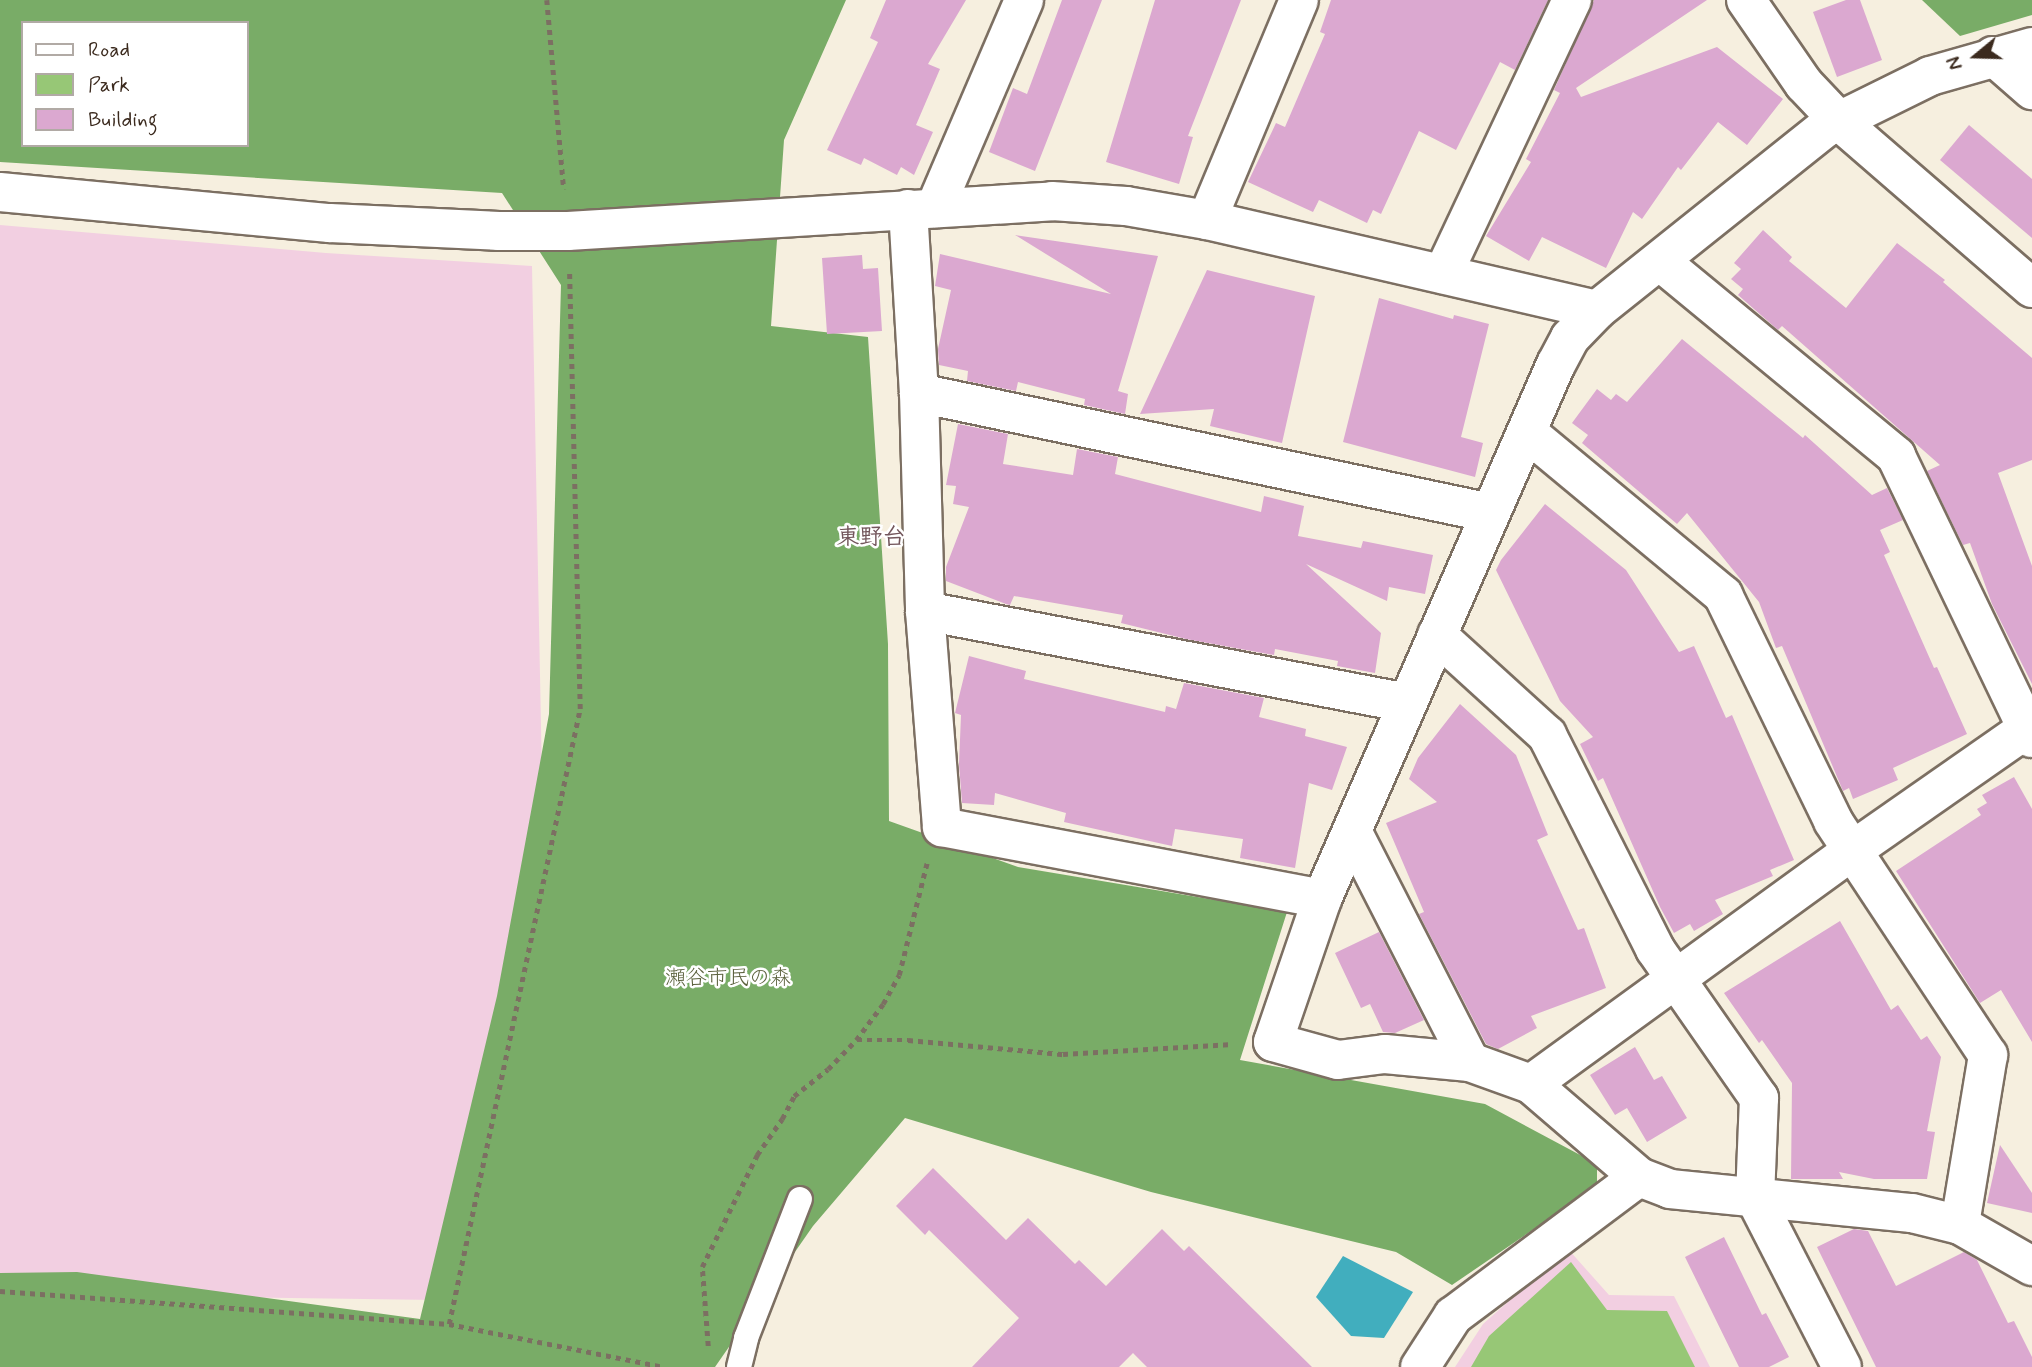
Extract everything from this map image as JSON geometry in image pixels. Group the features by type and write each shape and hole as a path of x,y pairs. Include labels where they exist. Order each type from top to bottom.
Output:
{"street":[{"path":"1024,0 922,208 919,393 925,611 942,827 1322,899"},
{"path":"1207,220 1299,0"},
{"path":"1443,274 1572,0"},
{"path":"1746,0 1804,84 1839,121 2032,288"},
{"path":"2032,47 1930,76 1825,128 1762,176 1661,262 1597,310 1570,338 1556,364 1528,433 1406,703 1322,899 1273,1042 1338,1060 1385,1054 1470,1062 1531,1084 1639,1177 1670,1189 1912,1213 1961,1225 2032,1266"},
{"path":"1993,56 2032,90"},
{"path":"0,192 330,223 499,232 568,231 1052,201 1126,206 1207,220 1597,310"},
{"path":"1531,1084 1853,850 2030,731 1896,456 1661,262"},
{"path":"919,393 1491,513"},
{"path":"1528,433 1723,595 1833,821 1987,1055 1961,1225"},
{"path":"925,611 1406,703"},
{"path":"1437,635 1547,735 1655,949 1759,1098 1755,1198 1842,1367"},
{"path":"1352,831 1470,1062"},
{"path":"1420,1367 1453,1316 1639,1177"}],"lane":[{"path":"739,1367 746,1338 800,1199"}],"path":[{"path":"449,1324 580,709 568,231 547,0"},
{"path":"711,1357 706,1338 702,1267 757,1155 782,1119 793,1096 828,1069 856,1040 883,1004 899,975 923,872 942,827"},
{"path":"856,1040 908,1040 1063,1054 1273,1042"},
{"path":"0,1291 449,1324 664,1367"}],"shaded area":[{"path":"0,225 326,253 532,266 542,777 437,1300 0,1294"},
{"path":"1568,1249 1609,1295 1674,1296 1710,1367 1455,1367 1483,1324"}],"green space":[{"name":"瀬谷市民の森","path":"0,0 846,0 784,140 771,326 868,337 888,644 889,821 1018,867 1287,912 1240,1060 1485,1104 1597,1164 1597,1186 1452,1285 1396,1252 1151,1192 905,1118 813,1226 715,1367 0,1367 0,1273 77,1272 420,1319 497,996 549,714 561,285 502,193 0,162"},
{"path":"1922,0 2032,0 2032,15 1960,36"},
{"path":"1571,1262 1607,1310 1667,1311 1695,1367 1471,1367 1489,1336"}],"water":[{"path":"1343,1256 1413,1292 1384,1338 1351,1336 1316,1297"}],"building":[{"path":"886,0 966,0 928,64 940,69 916,125 933,132 914,175 901,167 897,175 864,158 861,165 827,150 878,42 870,38"},
{"path":"1062,0 1102,0 1035,171 989,152 1013,88 1027,94"},
{"path":"1155,0 1241,0 1188,136 1193,137 1179,184 1106,162"},
{"path":"1331,0 1548,0 1515,70 1500,62 1456,150 1419,131 1381,214 1373,210 1367,223 1319,200 1313,212 1248,182 1276,123 1285,127 1325,34 1320,32"},
{"path":"1594,0 1707,0 1576,88 1581,97 1717,47 1783,99 1747,145 1718,122 1681,170 1678,167 1642,219 1633,212 1606,268 1542,237 1529,261 1486,236 1531,162 1526,159 1560,93 1554,90"},
{"path":"1846,0 1860,0 1882,60 1837,77 1813,12"},
{"path":"1969,125 2032,179 2032,238 1940,160"},
{"path":"1763,230 1792,257 1789,261 1846,308 1897,243 1945,280 1943,282 2032,358 2032,460 1998,473 2032,566 2032,684 1992,604 1970,543 1963,545 1927,471 1940,465 1782,326 1778,330 1738,295 1743,289 1731,279 1741,269 1734,263"},
{"path":"1015,235 1158,256 1118,391 1128,394 1125,414 1084,405 1085,399 1018,382 1016,391 967,381 968,371 939,365 938,349 951,290 935,286 940,254 1111,294"},
{"path":"862,255 863,269 878,268 882,331 827,334 822,258"},
{"path":"1207,270 1315,296 1282,443 1210,426 1214,409 1140,414"},
{"path":"1379,298 1453,319 1454,315 1489,324 1461,437 1483,443 1475,477 1343,442"},
{"path":"1682,339 1803,438 1805,435 1872,495 1887,488 1903,520 1880,530 1890,552 1884,555 1934,668 1937,667 1967,734 1893,768 1898,780 1853,799 1849,788 1843,791 1782,646 1776,648 1759,602 1687,513 1677,524 1582,443 1588,435 1572,423 1597,389 1611,400 1616,394 1627,402"},
{"path":"958,424 1008,434 1003,464 1073,475 1077,449 1118,457 1115,474 1261,512 1264,496 1304,506 1298,536 1361,548 1363,541 1433,555 1425,594 1389,587 1387,601 1306,564 1381,633 1375,673 1337,666 1338,661 1275,649 1274,655 1186,639 1121,623 1123,615 1014,596 1010,605 1006,604 946,581 946,567 969,507 953,504 956,486 946,485"},
{"path":"1545,504 1626,570 1679,652 1694,646 1726,718 1732,715 1794,860 1770,870 1773,876 1715,900 1723,914 1694,931 1690,924 1674,933 1603,778 1598,781 1580,744 1593,737 1560,701 1496,570"},
{"path":"969,656 1026,671 1024,679 1165,712 1166,706 1176,709 1184,683 1264,698 1259,717 1306,729 1305,736 1347,747 1332,790 1309,783 1295,868 1240,858 1243,839 1175,829 1172,846 1064,822 1066,813 995,793 994,805 962,803 959,764 961,715 955,713"},
{"path":"1460,704 1516,755 1548,835 1537,840 1578,930 1584,928 1606,988 1531,1016 1537,1028 1498,1049 1486,1044 1419,914 1424,912 1386,823 1437,802 1409,779 1418,758"},
{"path":"2014,777 2032,809 2032,1042 2001,990 1980,1003 1896,871 1981,815 1977,809 1987,803 1982,795"},
{"path":"1840,921 1891,1010 1898,1005 1921,1040 1927,1036 1941,1057 1927,1131 1935,1132 1927,1179 1874,1179 1839,1172 1843,1179 1791,1179 1792,1083 1762,1040 1759,1043 1724,993"},
{"path":"1379,932 1424,1020 1395,1033 1383,1032 1370,1004 1361,1008 1335,953"},
{"path":"1635,1047 1654,1080 1662,1076 1687,1118 1647,1142 1627,1108 1615,1115 1590,1075"},
{"path":"2000,1145 2032,1193 2032,1213 1987,1203"},
{"path":"933,1168 1006,1240 1028,1218 1075,1264 1079,1260 1106,1286 1162,1229 1184,1251 1189,1246 1312,1367 1147,1367 1133,1353 1119,1367 972,1367 1019,1318 929,1230 925,1235 896,1206"},
{"path":"1854,1229 1868,1231 1896,1286 1964,1252 1977,1260 2008,1323 2014,1321 2032,1357 2032,1367 1876,1367 1817,1247"},
{"path":"1724,1237 1762,1315 1766,1313 1789,1357 1769,1367 1739,1367 1685,1257"}],"district":[{"name":"東野台","path":"871,538"}]}
